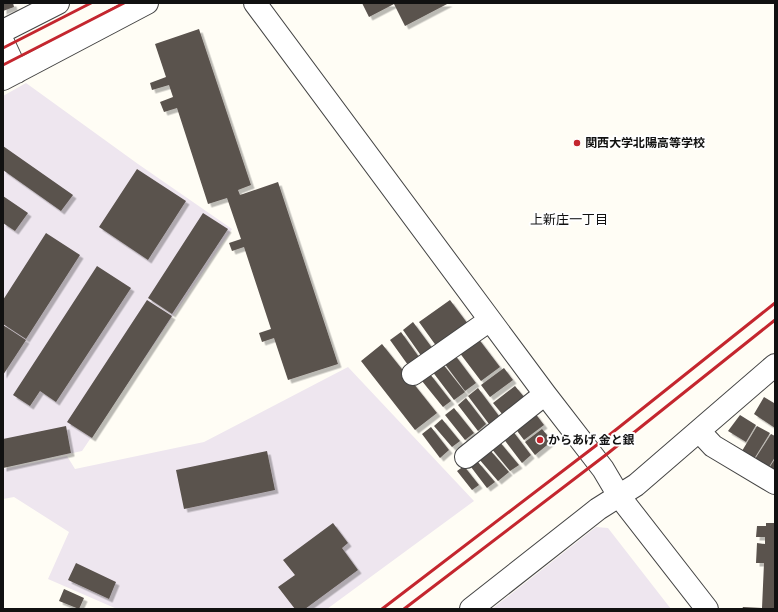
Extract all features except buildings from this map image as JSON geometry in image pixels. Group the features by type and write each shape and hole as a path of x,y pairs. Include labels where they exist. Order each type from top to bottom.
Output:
{"street":[{"path":"3,31 58,3"},
{"path":"3,42 10,75 147,3"},
{"path":"255,3 545,394 604,469 619,496 707,609"},
{"path":"413,374 490,320"},
{"path":"471,609 598,509 636,485 775,365"},
{"path":"466,457 545,394"},
{"path":"699,431 713,446 775,483"}],"shaded area":[{"path":"26,83 138,164 232,229 82,451 3,468 3,96"},
{"path":"348,367 474,501 327,609 117,609 48,579 69,532 14,497 3,499 3,469 67,456 75,469 204,442"},
{"path":"596,527 608,528 671,609 492,609"}],"railway":[{"path":"3,48 91,3"},
{"path":"3,65 124,3"},
{"path":"382,609 598,444 775,303"},
{"path":"404,609 607,454 775,320"}],"place":[{"name":"関西大学北陽高等学校","path":"577,143"},
{"name":"からあげ 金と銀","path":"540,440"}],"district":[{"name":"上新庄一丁目","path":"569,219"}]}
